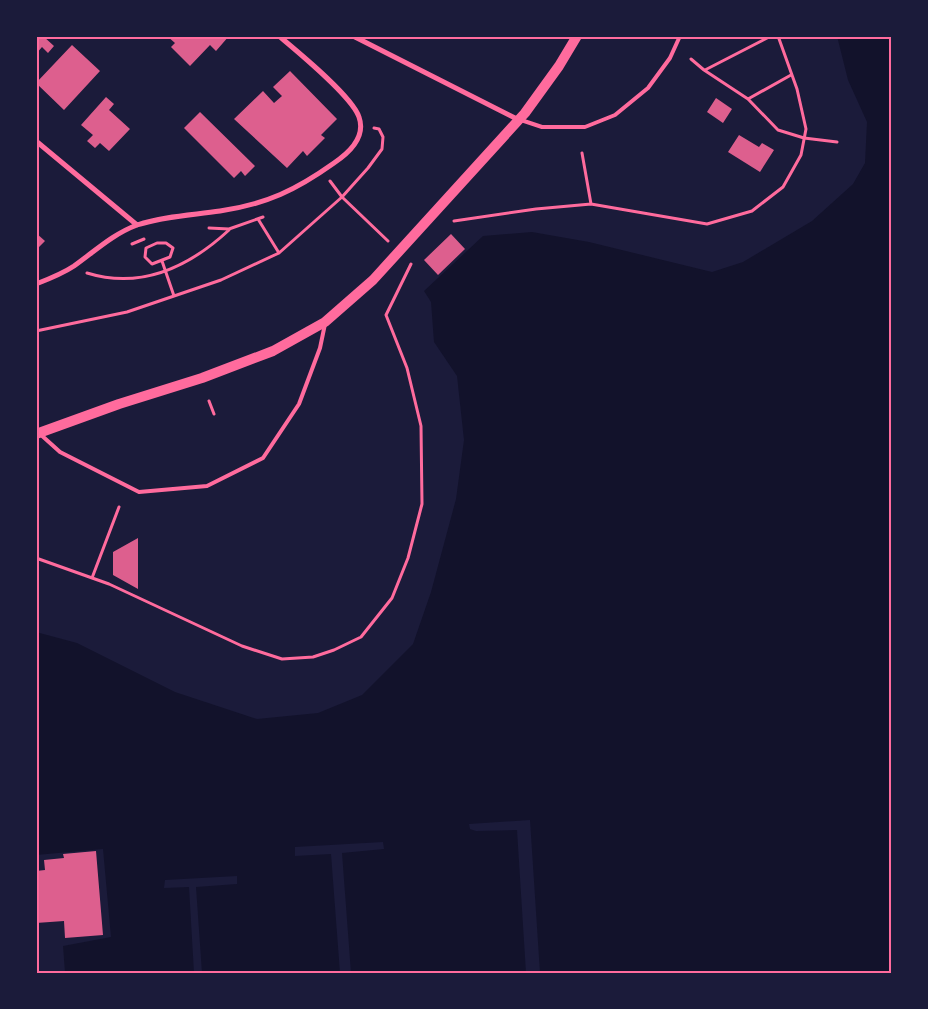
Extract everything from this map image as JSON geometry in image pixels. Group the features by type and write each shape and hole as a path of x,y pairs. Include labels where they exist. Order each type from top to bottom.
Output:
{"main road":[{"path":"37,433 119,404 202,378 273,351 325,322 373,280 519,120 559,66 577,36"}],"street":[{"path":"36,284 56,276 73,266 111,237 137,225 189,214 251,205 286,193 312,179 345,156 358,139 360,127 360,118 353,105 327,78 280,36"},
{"path":"353,36 519,120"},
{"path":"36,141 137,225"}],"lane":[{"path":"519,120 542,127 585,126 615,115 648,88 670,58 680,36"},
{"path":"37,433 60,452 139,492 206,486 262,458 299,404 320,348 325,322"}],"path":[{"path":"704,70 771,36"},
{"path":"454,221 536,209 591,204 707,224 752,211 782,187 801,155 806,130 796,89 778,36"},
{"path":"691,59 704,70 748,99 778,130 804,138 837,142"},
{"path":"748,99 791,75"},
{"path":"36,331 127,312 221,280 279,253 342,197 382,149 383,137 379,129 360,127"},
{"path":"582,154 591,204"},
{"path":"342,197 383,236"},
{"path":"258,219 279,253"},
{"path":"73,266 89,274 129,280 166,272 210,247 229,229 203,227"},
{"path":"125,247 147,238"},
{"path":"156,243 166,243 173,248 170,257 162,261 152,264 145,258 146,248 156,243"},
{"path":"162,261 174,296"},
{"path":"36,558 109,584 242,646 282,658 313,657 334,650 361,637 392,598 408,558 422,504 421,426 407,368 386,315 412,262"},
{"path":"82,278 96,268"},
{"path":"209,401 214,414"},
{"path":"92,578 119,507"}],"shaded area":[{"path":"837,36 892,36 892,973 65,973 63,946 111,937 103,849 36,855 36,632 77,643 175,692 257,719 318,713 362,695 413,644 431,592 456,499 464,440 457,376 434,342 431,302 424,291 483,236 532,232 589,242 712,272 743,262 812,221 853,184 865,163 867,122 848,80"}],"pier":[{"path":"530,820 540,973 526,973 517,830 476,831 470,829 469,824"},
{"path":"383,842 384,849 342,853 351,973 340,973 331,854 295,856 295,847"},
{"path":"237,876 237,884 196,887 202,973 194,973 189,887 164,888 165,880"}],"building":[{"path":"36,36 43,36 54,46 48,53 42,47 36,54"},
{"path":"167,36 229,36 216,51 210,45 190,66 171,47 175,43"},
{"path":"72,45 100,71 64,110 36,83"},
{"path":"290,71 337,119 321,135 325,138 307,156 303,151 287,168 234,119 263,91 274,103 282,96 273,87"},
{"path":"106,97 114,104 109,110 130,129 109,151 100,143 95,148 87,141 93,135 81,125"},
{"path":"716,98 732,109 723,123 707,112"},
{"path":"200,112 255,166 245,176 241,171 234,178 184,128"},
{"path":"739,135 759,147 762,143 774,150 760,172 728,152"},
{"path":"36,233 45,241 36,250"},
{"path":"451,234 465,249 438,275 424,260"},
{"path":"138,538 138,589 113,575 113,552"},
{"path":"96,851 103,935 65,938 64,921 36,923 36,871 45,870 44,860 64,858 63,854"}]}
